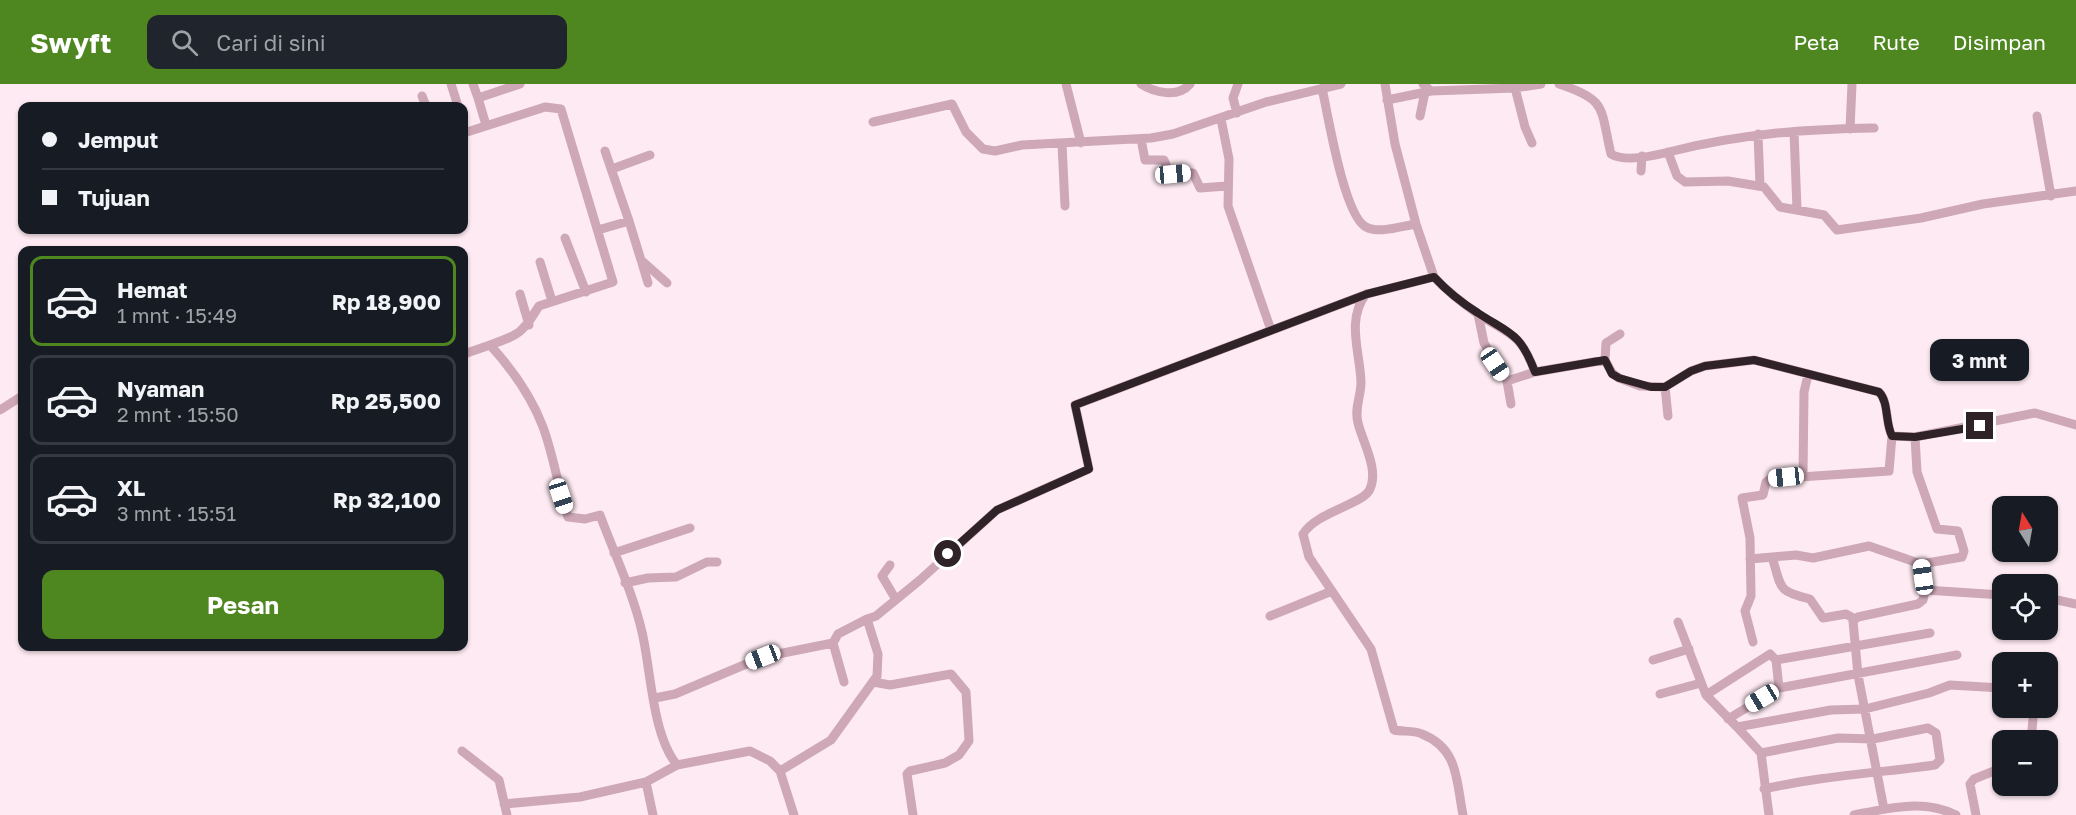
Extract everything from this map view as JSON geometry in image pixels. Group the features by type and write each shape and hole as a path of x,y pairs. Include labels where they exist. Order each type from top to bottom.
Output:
{"street":[{"path":"451,84 457,102"},
{"path":"473,84 486,125"},
{"path":"478,98 520,84"},
{"path":"1066,84 1081,143"},
{"path":"1141,84 1151,90 1168,92 1186,89 1190,84"},
{"path":"1237,113 1233,98 1238,84"},
{"path":"873,122 952,104 966,132 983,149 995,151 1022,145 1141,140 1173,134 1311,87 1322,88 1341,84"},
{"path":"1385,84 1395,144 1416,224 1434,277 1448,291 1479,314 1505,328 1516,337 1527,350 1535,372"},
{"path":"1387,100 1426,89 1515,88 1541,84"},
{"path":"1559,84 1588,94 1596,100 1603,116 1611,154 1621,158 1668,152 1758,134 1874,128"},
{"path":"1850,129 1852,84"},
{"path":"1322,88 1341,176 1355,217 1365,227 1375,230 1416,224"},
{"path":"1515,88 1525,127 1532,143"},
{"path":"1420,116 1426,89"},
{"path":"422,96 424,102"},
{"path":"468,129 545,107 561,109 613,282 539,306 529,325 516,336 468,353"},
{"path":"2037,116 2051,196"},
{"path":"1221,119 1229,159 1228,206 1271,330"},
{"path":"1794,132 1797,209"},
{"path":"1758,134 1760,186"},
{"path":"1141,140 1146,161 1164,160 1170,174 1193,173 1200,188 1227,186"},
{"path":"1062,144 1065,206"},
{"path":"605,151 648,283"},
{"path":"1668,152 1677,176 1685,182 1728,181 1760,186 1780,207 1824,214 1837,230 1921,218 1983,204 2076,191"},
{"path":"612,169 650,155"},
{"path":"1641,171 1642,156"},
{"path":"597,230 629,221"},
{"path":"565,238 586,292"},
{"path":"641,260 668,283"},
{"path":"540,262 552,301"},
{"path":"844,682 833,643 837,634 876,616 920,580 997,510 1089,469 1075,405 1367,294 1434,277"},
{"path":"520,294 529,325"},
{"path":"1367,294 1356,311 1355,321 1361,384 1356,412 1373,471 1372,484 1367,494 1314,520 1303,534 1309,557 1371,649 1395,730 1423,734 1447,749 1452,759 1462,815"},
{"path":"1479,314 1484,343 1507,381 1511,404"},
{"path":"1620,334 1606,343 1605,360 1612,374 1627,382 1665,387 1691,371 1754,360 1882,394 1888,429 1892,436 1889,471 1767,479 1763,495 1742,498 1750,538 1751,596 1745,611 1753,642"},
{"path":"490,345 514,374 542,426 568,518 585,519 600,515 642,632 667,749 677,765"},
{"path":"1507,381 1535,372 1605,360"},
{"path":"1803,475 1804,392 1808,375"},
{"path":"1665,387 1668,416"},
{"path":"0,410 18,399"},
{"path":"1892,436 1915,437 2035,413 2076,425"},
{"path":"1750,559 1796,555 1813,558 1869,546 1921,564 1962,557 1964,551 1958,531 1937,529 1917,472 1915,437"},
{"path":"614,553 690,528"},
{"path":"1772,557 1783,590 1789,595 1810,599 1823,618 1845,615 1855,619 1918,604 1923,600 1925,590 1921,564"},
{"path":"625,583 648,578 675,577 707,562 717,562"},
{"path":"890,565 882,576 896,598"},
{"path":"1925,590 1992,594"},
{"path":"1270,616 1332,591"},
{"path":"2058,600 2076,604"},
{"path":"780,771 831,740 873,682 880,667 867,619"},
{"path":"1855,619 1854,645 1858,675 1873,739 1884,808"},
{"path":"1678,622 1706,695 1761,753 1768,815"},
{"path":"1776,660 1930,633"},
{"path":"655,698 675,694 763,657 833,643"},
{"path":"1653,660 1689,650"},
{"path":"1706,695 1770,654 1776,660 1779,688"},
{"path":"1728,719 1779,688 1957,656"},
{"path":"873,682 890,685 951,674 966,692 969,741 959,755 945,763 910,771 907,774 913,815"},
{"path":"1660,694 1701,683"},
{"path":"1737,727 1831,710 1865,709 1929,693 1950,685 1992,687"},
{"path":"2032,730 2033,718"},
{"path":"1761,753 1838,738 1873,739 1928,728 1936,733 1938,764 1879,773 1849,773 1764,789"},
{"path":"462,750 499,780 507,815"},
{"path":"504,804 580,797 646,782 677,765 750,751 764,757 780,771 794,815"},
{"path":"1976,815 1970,784 1974,779 1992,772"},
{"path":"646,782 653,815"},
{"path":"1854,815 1884,808 1900,811 1929,805 1953,814"}],"route":[{"path":"948,554 975,527 997,510 1089,469 1075,405 1113,388 1184,365 1367,294 1434,277 1448,291 1479,314 1505,328 1516,337 1527,350 1535,372 1605,360 1612,374 1627,382 1640,386 1665,387 1691,371 1705,366 1754,360 1879,392 1882,394 1888,429 1892,436 1915,437 1945,430 1980,426"}]}
